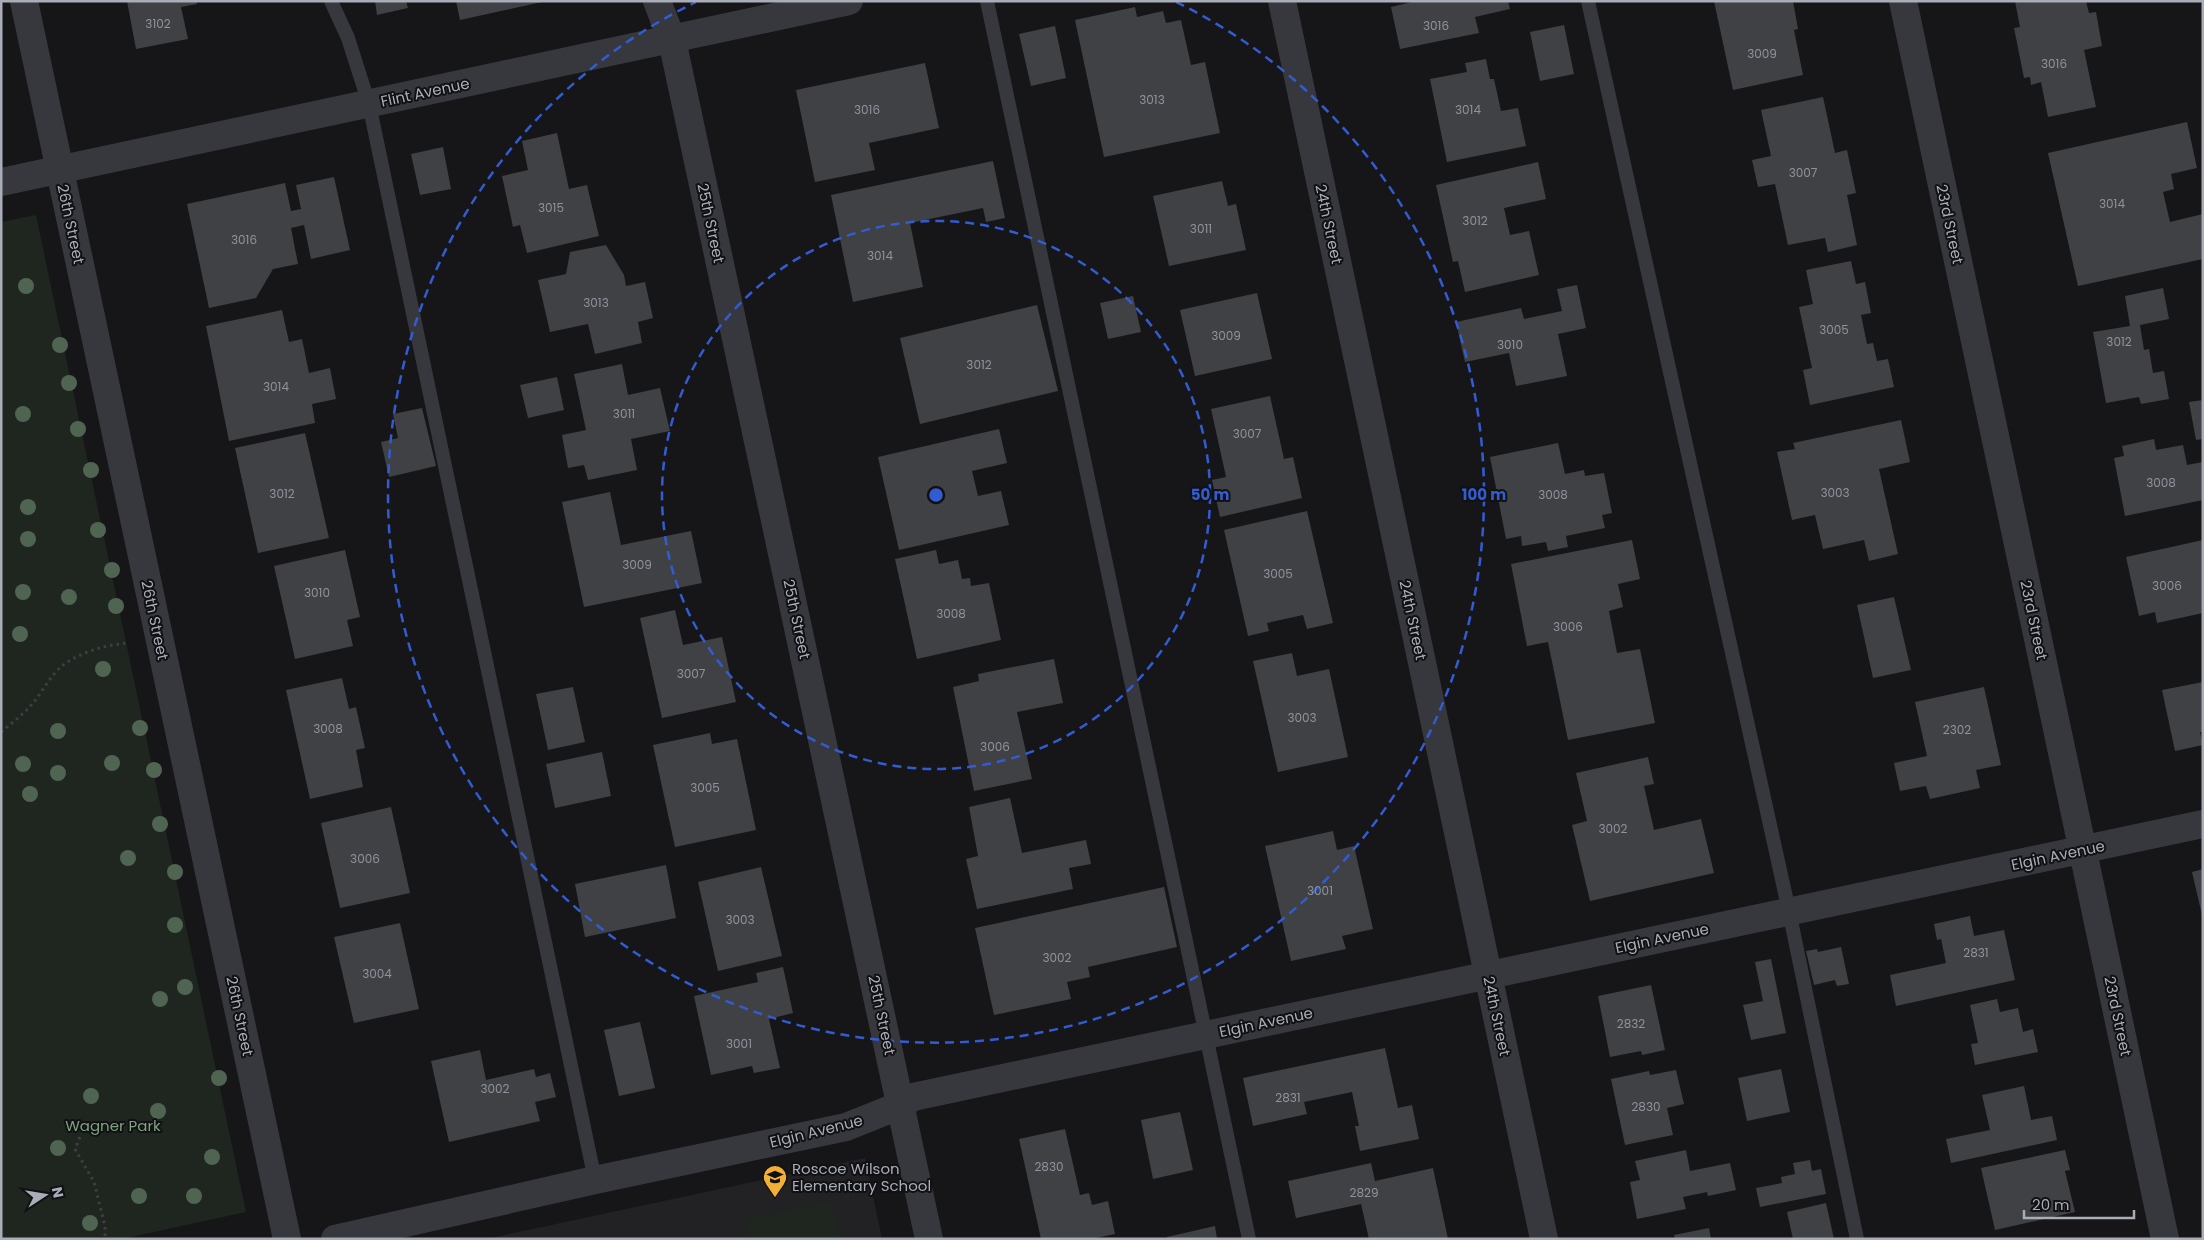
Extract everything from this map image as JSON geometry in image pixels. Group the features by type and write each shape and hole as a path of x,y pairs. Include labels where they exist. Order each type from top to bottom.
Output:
{"street":[{"name":"26th Street","path":"24,1 287,1239"},
{"name":"25th Street","path":"657,1 672,40 929,1239"},
{"name":"Flint Avenue","path":"1,182 849,1"},
{"name":"24th Street","path":"1282,1 1544,1239"},
{"name":"23rd Street","path":"1903,1 2165,1239"},
{"name":"Elgin Avenue","path":"335,1239 846,1126 901,1105 913,1097 2203,824"}],"lane":[{"path":"331,1 348,38 369,104 595,1180"},
{"path":"987,1 1249,1239"},
{"path":"1588,1 1789,911 1857,1239"}],"path":[{"path":"1,732 33,703 52,676 75,658 99,648 126,643 161,645"},
{"path":"80,1137 75,1149 94,1182 105,1226 105,1239"}],"shaded area":[{"name":"Roscoe Wilson Elementary School","path":"865,1158 882,1239 486,1239"}],"green space":[{"name":"Wagner Park","path":"36,215 246,1212 122,1239 1,1239 1,222"},
{"path":"831,1201 839,1239 749,1239 744,1219"}],"building":[{"path":"127,1 196,1 197,4 181,7 188,39 136,49"},
{"path":"375,1 406,1 408,8 377,15"},
{"path":"456,1 542,1 542,2 460,20"},
{"path":"1416,1 1508,1 1510,9 1475,17 1479,33 1400,49 1391,7"},
{"path":"1714,1 1793,1 1798,29 1794,30 1803,75 1733,90"},
{"path":"2015,1 2086,1 2089,13 2096,12 2102,46 2084,50 2096,107 2048,117 2041,82 2031,85 2030,77 2024,78 2014,28 2020,27"},
{"path":"1135,7 1137,17 1163,11 1166,23 1181,20 1191,65 1205,62 1220,133 1104,157 1075,20"},
{"path":"1564,25 1574,74 1540,81 1530,32"},
{"path":"1055,26 1066,78 1031,86 1019,34"},
{"path":"1486,59 1490,79 1494,79 1501,111 1518,108 1526,146 1447,162 1430,79 1467,72 1465,63"},
{"path":"925,63 939,128 869,143 875,170 815,182 796,90"},
{"path":"1823,97 1835,153 1847,150 1856,193 1847,195 1857,245 1828,252 1825,238 1788,245 1775,184 1758,187 1752,160 1771,156 1761,110"},
{"path":"2187,122 2197,168 2171,174 2174,189 2163,192 2170,222 2203,214 2203,259 2078,286 2048,153"},
{"path":"557,133 569,189 587,185 599,236 527,253 520,225 513,227 502,176 528,170 522,141"},
{"path":"443,147 451,189 420,195 411,154"},
{"path":"993,161 1005,218 986,222 983,208 910,223 923,287 853,302 831,195"},
{"path":"1538,162 1546,199 1504,208 1510,235 1529,231 1539,275 1465,292 1458,261 1453,262 1436,185"},
{"path":"334,177 350,250 311,259 304,225 291,228 298,264 273,269 256,298 209,308 187,204 285,183 291,211 301,209 296,185"},
{"path":"1222,181 1228,206 1236,204 1246,250 1169,266 1153,196"},
{"path":"606,245 624,275 626,286 645,282 653,318 638,322 642,343 595,354 588,324 550,332 538,280 566,274 570,252"},
{"path":"1851,261 1856,284 1865,282 1871,313 1861,315 1867,344 1873,343 1877,361 1888,359 1894,387 1810,405 1803,370 1812,368 1799,307 1813,304 1806,270"},
{"path":"1577,285 1586,328 1558,334 1567,376 1516,386 1509,353 1465,362 1456,322 1521,308 1524,319 1562,311 1557,289"},
{"path":"2163,288 2169,319 2140,325 2144,350 2149,349 2153,373 2164,371 2169,399 2141,404 2139,397 2106,403 2093,332 2130,326 2125,296"},
{"path":"1257,293 1272,359 1195,376 1180,310"},
{"path":"1133,296 1141,332 1108,339 1100,303"},
{"path":"1037,305 1058,391 920,424 900,338"},
{"path":"282,310 289,342 302,339 309,373 330,368 336,399 312,404 315,423 229,441 206,326"},
{"path":"622,364 628,395 660,388 670,431 631,439 637,470 588,480 584,465 568,468 562,435 586,430 574,374"},
{"path":"557,377 564,410 528,418 520,385"},
{"path":"1270,396 1284,459 1293,457 1302,498 1220,517 1212,480 1226,477 1211,409"},
{"path":"2203,400 2203,439 2196,440 2189,402"},
{"path":"422,408 436,466 389,477 381,442 398,438 393,414"},
{"path":"1901,420 1910,462 1879,469 1898,554 1869,561 1864,540 1823,549 1815,515 1792,520 1777,452 1795,449 1793,443"},
{"path":"999,429 1007,463 972,471 978,496 1001,491 1009,525 899,550 878,457"},
{"path":"305,433 329,538 258,553 235,448"},
{"path":"2154,439 2156,450 2183,445 2187,465 2203,462 2203,500 2125,516 2114,458 2124,456 2122,446"},
{"path":"1558,443 1565,474 1584,470 1585,476 1604,473 1612,513 1602,515 1605,528 1566,536 1568,547 1548,551 1546,542 1522,546 1521,536 1506,539 1490,457"},
{"path":"610,492 621,545 691,531 702,583 584,607 562,502"},
{"path":"1307,511 1333,623 1307,629 1303,615 1267,623 1269,631 1248,636 1224,530"},
{"path":"1632,540 1640,579 1618,584 1623,607 1609,611 1617,653 1640,649 1655,723 1568,740 1548,642 1527,646 1511,564"},
{"path":"2203,540 2203,613 2157,623 2155,612 2139,616 2126,557"},
{"path":"345,550 360,617 347,620 353,646 295,659 274,566"},
{"path":"936,550 939,564 958,560 962,579 970,578 971,586 989,583 1001,640 917,659 895,559"},
{"path":"1894,597 1911,670 1873,678 1857,605"},
{"path":"675,610 683,645 722,637 736,702 662,718 640,618"},
{"path":"1292,653 1297,676 1329,669 1348,757 1278,772 1253,661"},
{"path":"1054,659 1063,703 1017,712 1032,779 974,791 953,687 979,681 978,674"},
{"path":"342,678 349,709 356,707 365,748 356,750 363,787 310,799 286,690"},
{"path":"2203,682 2203,732 2200,732 2203,745 2175,751 2162,690"},
{"path":"573,687 585,742 548,750 536,694"},
{"path":"1984,687 2001,765 1976,770 1980,788 1930,799 1926,786 1900,791 1894,763 1927,756 1915,702"},
{"path":"710,733 712,744 737,739 756,830 675,847 653,745"},
{"path":"602,752 611,796 555,808 546,764"},
{"path":"1648,757 1654,784 1644,786 1654,830 1701,819 1714,873 1590,901 1572,825 1587,821 1576,773"},
{"path":"1010,798 1022,853 1086,840 1091,864 1069,868 1073,889 977,909 966,859 978,856 969,807"},
{"path":"391,807 410,893 340,908 321,823"},
{"path":"1333,831 1337,850 1354,846 1373,929 1342,936 1346,949 1291,961 1265,846"},
{"path":"666,865 676,918 585,937 575,884"},
{"path":"761,867 782,956 718,971 698,882"},
{"path":"2203,869 2203,914 2202,915 2192,872"},
{"path":"1164,887 1177,947 1088,967 1090,977 1067,982 1071,999 994,1015 975,928"},
{"path":"1970,916 1974,936 2004,930 2015,980 1896,1006 1890,975 1946,963 1941,939 1937,940 1934,924"},
{"path":"400,923 419,1009 354,1023 334,937"},
{"path":"1841,947 1849,984 1837,986 1835,980 1814,985 1806,951 1817,949 1818,952"},
{"path":"1771,959 1786,1033 1751,1040 1743,1005 1763,1001 1755,962"},
{"path":"783,967 793,1013 769,1019 780,1068 754,1073 752,1066 711,1075 694,996 758,982 756,973"},
{"path":"1651,985 1665,1050 1642,1055 1641,1051 1610,1057 1598,996"},
{"path":"1997,999 2000,1012 2018,1008 2023,1032 2033,1029 2038,1052 1975,1065 1971,1044 1978,1043 1970,1005"},
{"path":"640,1022 655,1088 619,1096 604,1030"},
{"path":"1385,1048 1398,1108 1412,1105 1419,1139 1360,1151 1355,1126 1359,1126 1352,1092 1304,1102 1307,1114 1253,1126 1243,1078"},
{"path":"480,1050 486,1080 534,1069 536,1077 550,1073 556,1097 535,1102 540,1121 449,1142 431,1061"},
{"path":"1781,1069 1790,1112 1747,1121 1738,1078"},
{"path":"1676,1070 1684,1104 1667,1108 1673,1135 1625,1145 1611,1079 1649,1071 1650,1075"},
{"path":"2024,1086 2031,1120 2052,1116 2057,1140 1951,1163 1946,1139 1990,1130 1982,1095"},
{"path":"1180,1112 1193,1170 1153,1179 1141,1120"},
{"path":"1065,1129 1080,1195 1089,1193 1092,1205 1108,1201 1115,1234 1091,1239 1041,1239 1019,1139"},
{"path":"1686,1150 1690,1171 1730,1163 1736,1190 1708,1196 1707,1192 1683,1197 1686,1209 1637,1219 1630,1182 1640,1180 1635,1161"},
{"path":"2065,1150 2070,1170 2065,1171 2075,1212 1995,1230 1981,1168"},
{"path":"1810,1160 1812,1171 1821,1169 1826,1194 1760,1207 1756,1188 1782,1183 1781,1177 1795,1174 1793,1163"},
{"path":"1371,1163 1375,1181 1433,1168 1448,1239 1369,1239 1361,1204 1296,1218 1288,1181"},
{"path":"1826,1203 1834,1239 1793,1239 1787,1212"},
{"path":"1215,1226 1217,1239 1167,1239 1167,1237"},
{"path":"1709,1228 1711,1239 1675,1239 1674,1235"}],"place":[{"name":"Roscoe Wilson Elementary School","path":"775,1198"}]}
